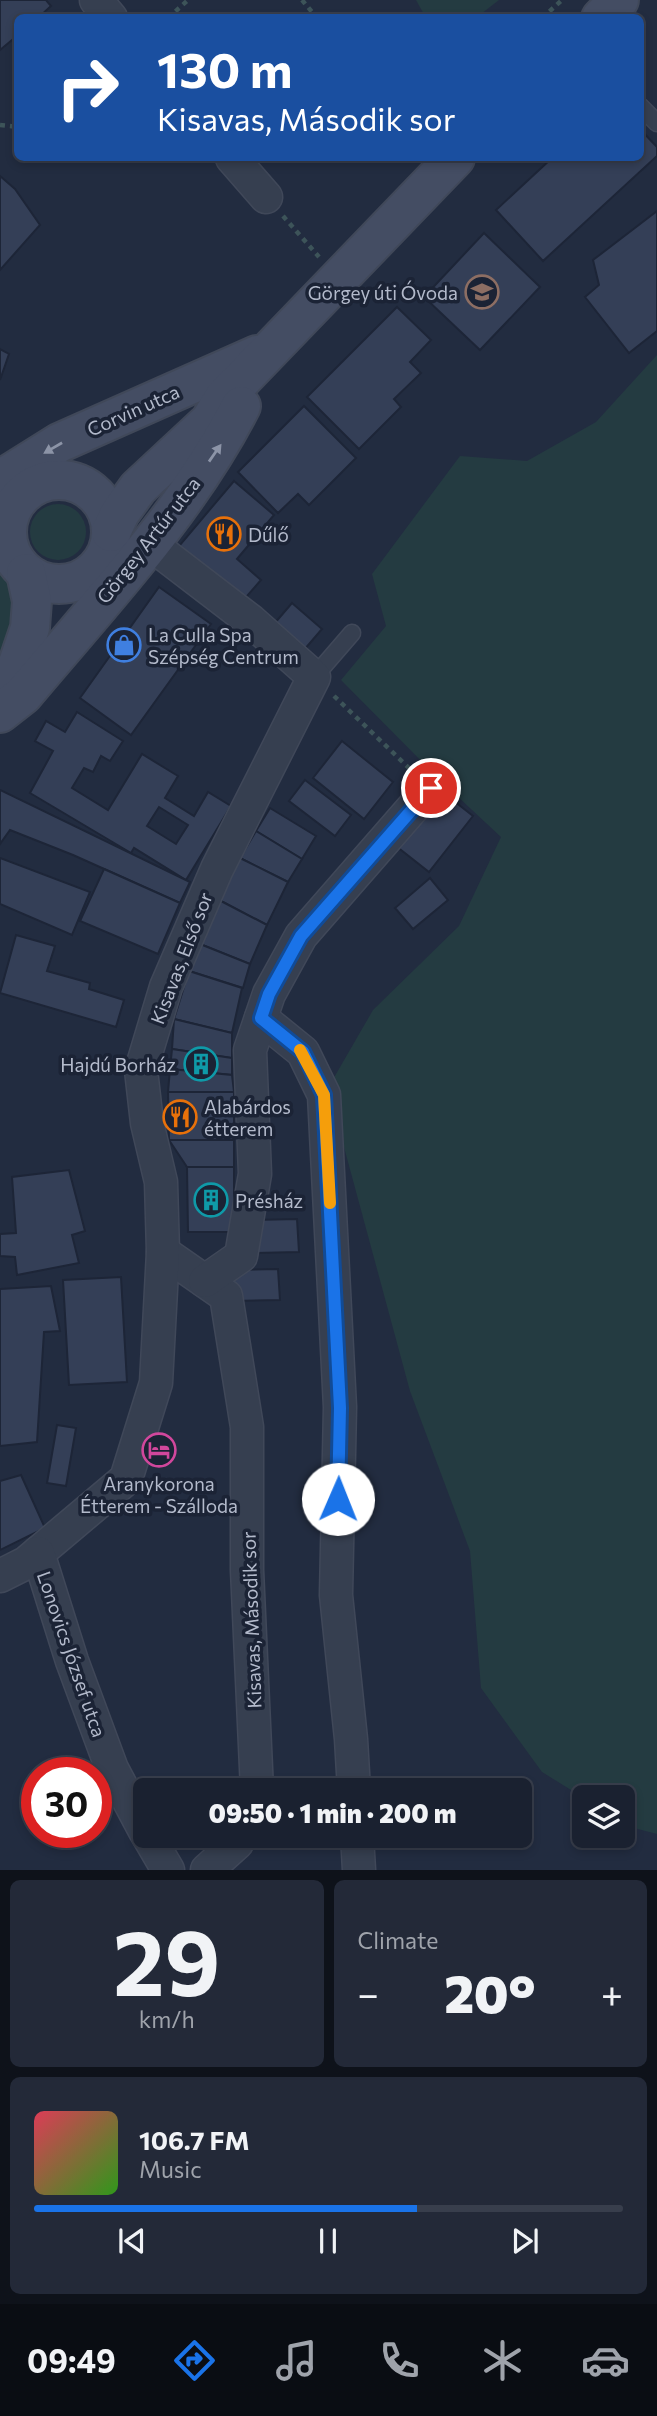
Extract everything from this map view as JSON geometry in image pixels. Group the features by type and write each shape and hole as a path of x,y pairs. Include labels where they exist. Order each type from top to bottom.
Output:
{"street":[{"path":"96,0 108,14"},
{"path":"605,14 619,0"},
{"path":"235,161 266,197"},
{"name":"Görgey Artúr utca","path":"85,488 143,458 224,398 453,161"},
{"name":"Görgey Artúr utca","path":"4,697 23,695 152,540 221,445 271,349"},
{"name":"Corvin utca","path":"4,502 59,443 271,349"},
{"name":"Görgey Artúr utca","path":"111,532 120,513 138,488 209,421 224,398"},
{"path":"4,697 30,628 32,601 12,560 7,541 4,502 20,497 34,486 43,483 69,481 85,488 99,499 108,514 111,532 108,550 99,565 86,577 71,583 54,584 38,580 12,560"},
{"path":"152,540 157,549 251,621 314,677"},
{"name":"Görgey Artúr utca","path":"4,697 61,618 86,577"},
{"name":"Kisavas, Első sor","path":"38,1553 126,1479 156,1382 163,1252 161,1182 147,1123 141,1070 166,986 217,869 314,677"},
{"path":"205,1282 242,1256 255,1174 250,1050 269,994 301,936 425,795"},
{"path":"261,1018 303,1052 324,1095 340,1408 336,1594 354,1778"},
{"name":"Kisavas, Második sor","path":"163,1252 226,1296 247,1427 247,1570 256,1778"},
{"name":"Lonovics József utca","path":"0,1576 26,1563 38,1553 72,1661 112,1769 133,1808"},
{"path":"155,1848 168,1870"},
{"path":"207,1870 231,1848"},
{"path":"358,1848 359,1870"}],"lane":[{"path":"644,110 657,124"},
{"path":"314,677 352,633"}],"path":[{"path":"172,14 188,0"},
{"path":"302,0 314,14"},
{"path":"546,14 562,0"},
{"path":"266,197 338,279"},
{"path":"314,677 412,771 425,795"}],"green space":[{"path":"416,0 499,0 481,14 424,14"},
{"path":"657,355 657,1834 635,1828 635,1785 572,1785 572,1791 542,1772 481,1688 470,1551 410,1391 328,1088 373,1010 459,926 501,837 341,680 386,626 372,574 460,456 527,461 596,422"},
{"path":"53,504 63,504 78,512 84,521 84,543 78,552 63,560 53,560 35,548 30,537 30,527 42,509"},
{"path":"0,568 19,581 21,637 0,666"}],"building":[{"path":"0,0 46,0 51,6 42,14 14,14 14,38 0,50"},
{"path":"644,133 657,147 657,156 543,261 496,210 549,161 644,161"},
{"path":"0,176 15,189 40,225 0,270"},
{"path":"657,211 657,331 629,353 585,297 599,285 593,260"},
{"name":"Görgey úti Óvoda","path":"484,233 540,287 480,350 424,297"},
{"path":"397,307 431,340 410,362 421,373 394,399 401,407 359,449 307,397"},
{"path":"0,349 9,354 0,380"},
{"path":"304,406 356,458 309,505 298,494 278,513 238,472"},
{"name":"Dűlő","path":"234,481 274,515 237,559 261,580 241,603 174,552"},
{"path":"159,587 211,624 131,735 80,698"},
{"path":"292,603 322,629 304,650 274,624"},
{"path":"77,712 123,741 110,761 101,756 93,772 84,768 72,788 108,810 142,754 178,776 165,798 194,816 208,792 231,806 186,880 134,848 131,853 30,793 53,751 35,741 46,721 65,732","holes":["159,807 188,825 176,844 147,826"]},
{"path":"342,741 393,782 364,819 313,778"},
{"path":"305,780 351,815 335,836 289,801"},
{"path":"0,790 190,882 180,903 10,830 0,844"},
{"path":"440,790 473,816 429,872 396,846"},
{"path":"270,808 316,836 302,859 256,831"},
{"path":"256,831 302,859 288,882 240,858"},
{"path":"0,858 90,892 72,935 0,904"},
{"path":"240,858 288,882 267,925 219,900"},
{"path":"104,869 180,903 158,954 80,921"},
{"path":"430,878 448,900 413,929 395,908"},
{"path":"219,900 267,925 250,964 200,944"},
{"path":"16,935 55,946 47,971 90,983 89,989 124,1000 116,1027 0,993"},
{"path":"200,944 250,964 243,988 189,971"},
{"path":"189,971 242,988 232,1033 174,1019"},
{"path":"174,1019 232,1033 232,1058 172,1049"},
{"name":"Hajdú Borház","path":"172,1049 232,1058 232,1075 170,1069"},
{"path":"170,1069 232,1075 234,1092 168,1092"},
{"path":"168,1092 234,1092 234,1140 169,1140"},
{"path":"169,1140 234,1140 234,1167 187,1167"},
{"name":"Présház","path":"187,1167 234,1167 234,1232 188,1232"},
{"path":"69,1170 85,1231 72,1235 79,1263 17,1275 15,1257 0,1256 0,1234 16,1233 12,1177"},
{"path":"297,1219 299,1252 255,1253 254,1220"},
{"path":"278,1269 280,1300 231,1301 229,1270"},
{"path":"121,1277 127,1382 69,1385 63,1280"},
{"path":"51,1286 60,1331 44,1332 37,1442 0,1446 0,1289"},
{"path":"57,1425 76,1428 66,1486 47,1483"},
{"path":"21,1475 45,1528 0,1550 0,1481"}],"slow traffic":[{"path":"300,1050 324,1095 330,1203"}],"place":[{"name":"Görgey úti Óvoda","path":"482,292"},
{"name":"Dűlő","path":"224,534"},
{"name":"La Culla Spa Szépség Centrum","path":"124,645"},
{"name":"Hajdú Borház","path":"201,1064"},
{"name":"Alabárdos étterem","path":"180,1117"},
{"name":"Présház","path":"211,1200"},
{"name":"Aranykorona Étterem - Szálloda","path":"159,1450"}],"route":[{"path":"338,1499 340,1408 324,1095 303,1052 261,1018 269,994 301,936 431,788"}]}
